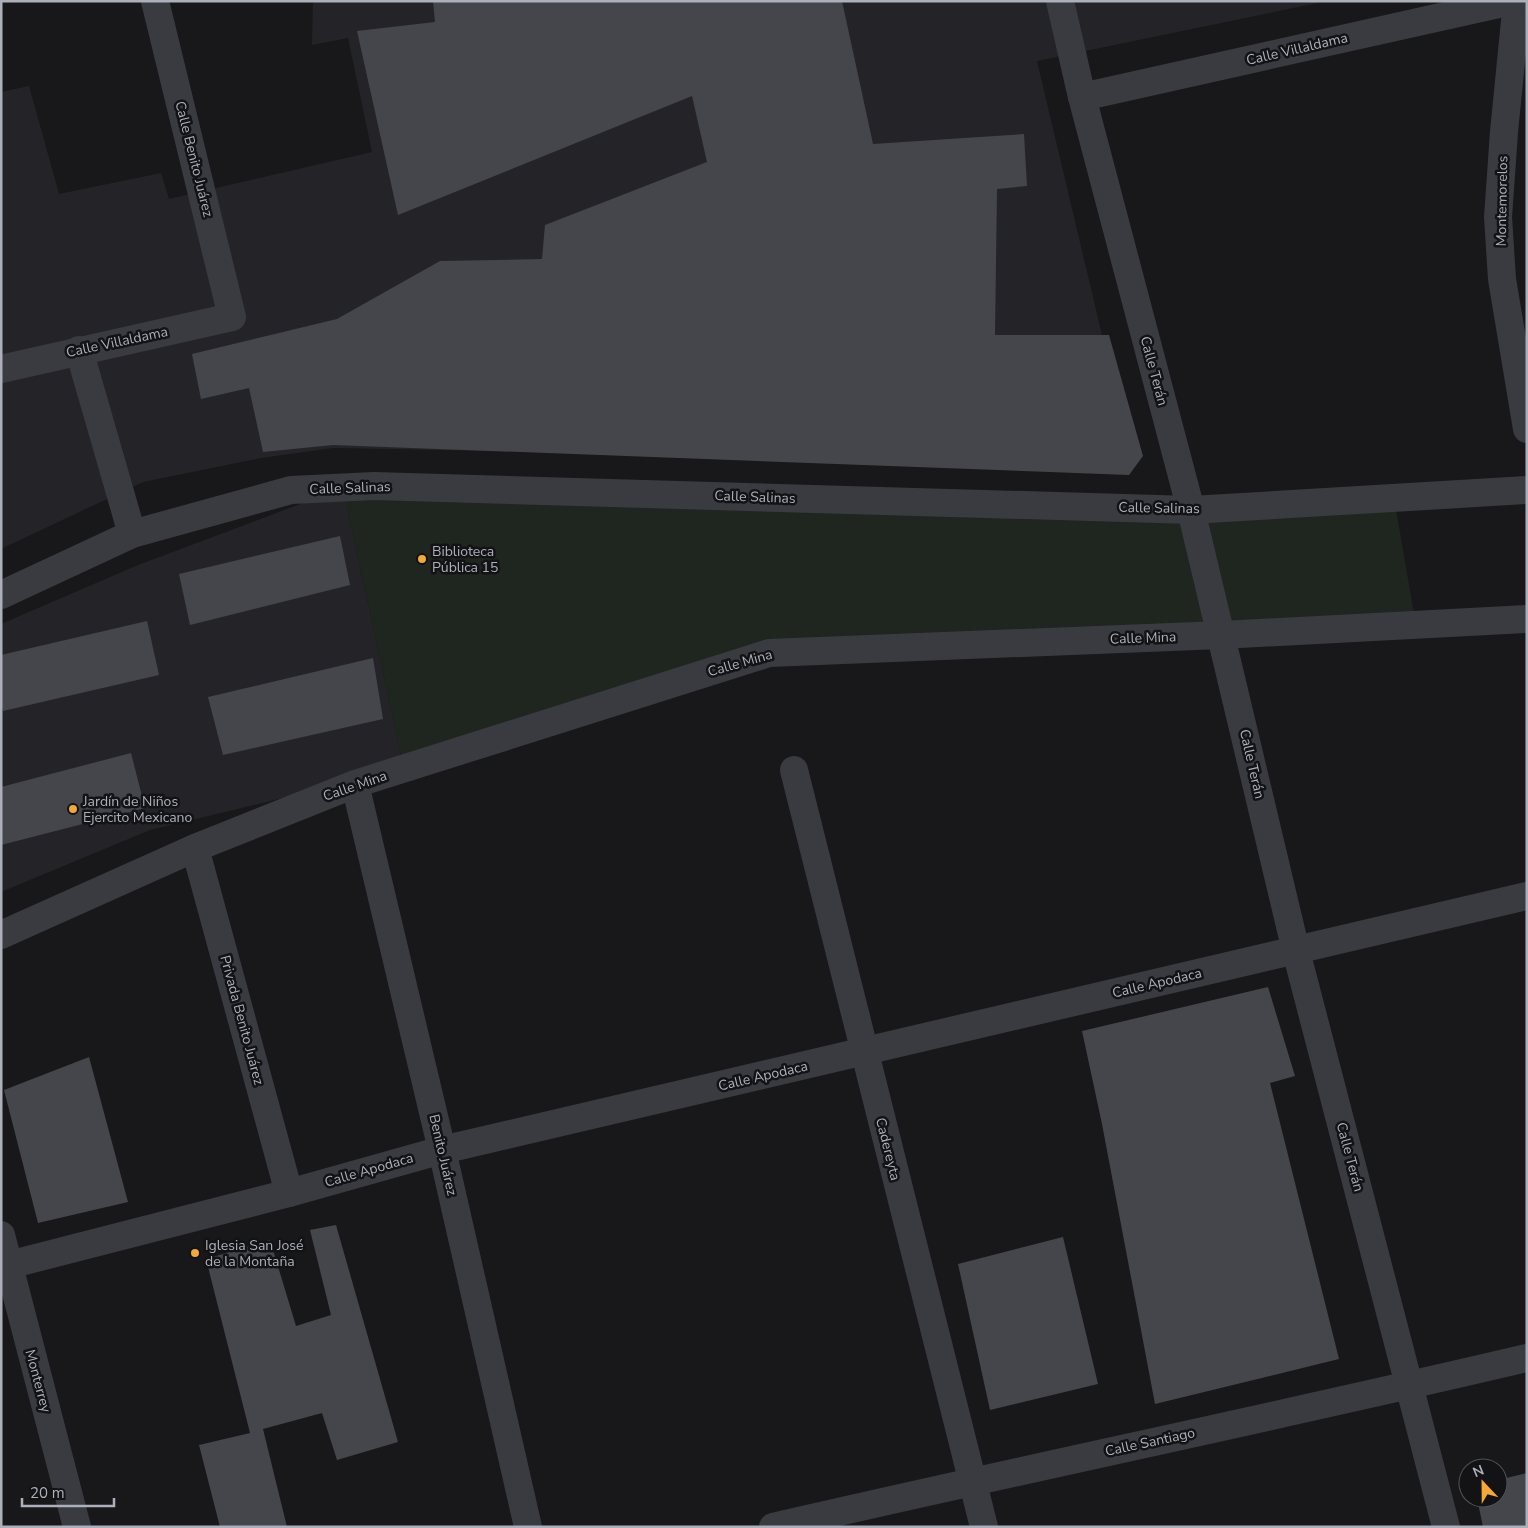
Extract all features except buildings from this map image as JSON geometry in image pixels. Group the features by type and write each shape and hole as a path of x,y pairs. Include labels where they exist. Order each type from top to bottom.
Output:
{"street":[{"name":"Calle Benito Juárez","path":"156,1 232,318"},
{"name":"Calle Terán","path":"1060,1 1082,97 1190,510 1296,951 1446,1527"},
{"name":"Calle Villaldama","path":"1082,97 1512,1"},
{"name":"Montemorelos","path":"1517,1 1498,217 1502,279 1527,429"},
{"name":"Calle Villaldama","path":"1,369 79,350 232,318"},
{"path":"79,350 132,534"},
{"name":"Calle Salinas","path":"1,595 132,534 291,490 374,486 1190,510 1527,490"},
{"name":"Calle Mina","path":"1,935 195,848 356,784 769,653 1221,635 1527,618"},
{"name":"Cadereyta","path":"794,770 984,1527"},
{"name":"Benito Juárez","path":"356,784 528,1527"},
{"name":"Privada Benito Juárez","path":"195,848 289,1193"},
{"name":"Calle Apodaca","path":"5,1267 289,1193 442,1150 1527,896"},
{"name":"Monterrey","path":"1,1235 5,1267 77,1527"},
{"name":"Calle Santiago","path":"773,1527 1527,1358"}],"shaded area":[{"path":"313,1 1327,1 1037,61 1129,449 1118,462 333,448 261,458 143,482 1,549 1,92 29,86 59,194 161,173 169,199 372,152 348,38 312,45"},
{"path":"343,488 404,769 150,830 1,892 1,624 138,565"},
{"path":"343,488 1394,498 1416,625 769,653 404,769"}],"place":[{"name":"Biblioteca Pública 15","path":"422,559"},
{"name":"Jardín de Niños Ejercito Mexicano","path":"73,809"},
{"name":"Iglesia San José de la Montaña","path":"195,1253"}]}
